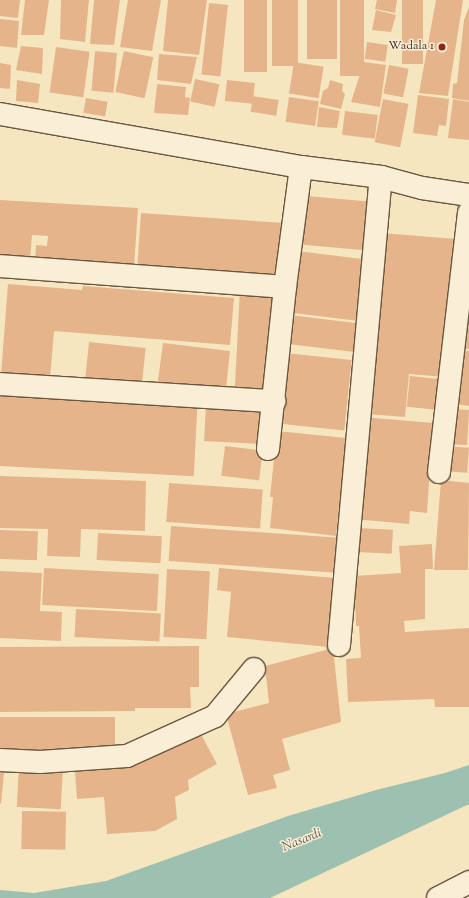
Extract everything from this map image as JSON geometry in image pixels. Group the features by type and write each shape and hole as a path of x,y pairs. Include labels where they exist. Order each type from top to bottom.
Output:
{"street":[{"path":"0,114 301,167 381,177 422,188 469,195"},
{"path":"268,449 285,287 301,167"},
{"path":"339,645 381,177"},
{"path":"439,472 469,213"},
{"path":"0,266 285,287"},
{"path":"0,384 274,401"},
{"path":"0,760 40,762 127,756 215,716 254,669"},
{"path":"438,898 469,882"}],"water":[{"name":"Nasardi","path":"469,765 469,805 270,898 0,898 0,890 34,893 106,881 288,816"}],"building":[{"path":"0,0 20,0 18,18 0,16"},
{"path":"25,0 49,0 44,35 21,35"},
{"path":"61,0 89,0 85,42 60,39"},
{"path":"94,0 120,0 114,45 90,44"},
{"path":"128,0 161,0 152,51 120,47"},
{"path":"168,0 207,0 199,55 163,51"},
{"path":"244,0 267,0 267,72 244,72"},
{"path":"272,0 298,0 298,66 272,66"},
{"path":"307,0 337,0 337,59 307,59"},
{"name":"Wadala 1","path":"340,0 364,0 364,76 340,76"},
{"name":"Wadala 1","path":"377,0 397,0 395,13 375,9"},
{"name":"Wadala 1","path":"402,0 423,0 423,64 402,64"},
{"name":"Wadala 1","path":"436,0 463,0 448,96 419,93"},
{"path":"209,3 228,5 220,77 201,75"},
{"name":"Wadala 1","path":"469,7 469,101 452,98 453,84 457,83 464,20"},
{"name":"Wadala 1","path":"376,10 396,15 391,32 372,30"},
{"path":"0,19 19,21 17,48 0,46"},
{"name":"Wadala 1","path":"367,42 388,45 385,62 365,59"},
{"path":"21,46 43,48 42,74 16,70"},
{"path":"56,47 90,52 83,97 50,93"},
{"path":"95,51 117,53 113,93 92,91"},
{"path":"124,51 153,57 145,98 115,92"},
{"path":"159,54 197,57 191,84 157,80"},
{"path":"294,62 324,67 319,98 289,94"},
{"name":"Wadala 1","path":"364,62 386,65 380,107 351,102"},
{"path":"0,63 11,65 10,89 0,88"},
{"name":"Wadala 1","path":"389,65 409,69 403,97 383,93"},
{"path":"195,79 219,84 215,107 190,101"},
{"path":"17,80 40,84 38,103 16,101"},
{"path":"227,80 255,83 253,104 225,101"},
{"path":"330,80 343,84 342,91 345,94 341,109 320,104 323,91 328,88"},
{"path":"157,84 186,87 185,97 190,98 188,115 154,113"},
{"path":"418,95 449,99 446,126 439,125 437,136 413,133"},
{"path":"253,96 279,100 276,116 250,112"},
{"path":"289,97 319,101 315,126 286,122"},
{"path":"86,98 108,102 105,117 83,113"},
{"path":"383,99 409,104 400,147 375,142"},
{"path":"453,99 469,102 469,140 448,138"},
{"path":"319,107 340,111 337,128 317,127"},
{"path":"345,111 378,115 375,139 342,135"},
{"path":"307,196 372,202 367,250 303,245"},
{"path":"0,200 138,208 134,267 35,266 36,245 47,246 48,236 32,235 30,261 0,259"},
{"path":"141,213 285,223 281,281 137,271"},
{"path":"382,233 456,239 445,377 409,374 405,417 367,414"},
{"path":"297,251 364,259 357,321 289,313"},
{"path":"469,256 469,349 458,348"},
{"path":"8,284 82,290 83,286 234,298 230,345 54,331 50,378 1,375"},
{"path":"240,289 279,291 274,394 235,392"},
{"path":"290,315 359,324 356,352 286,344"},
{"path":"89,342 146,348 141,391 85,385"},
{"path":"163,343 230,351 226,389 157,388"},
{"path":"460,350 469,351 469,406 454,404"},
{"path":"285,353 352,360 344,431 278,424"},
{"path":"410,376 441,379 438,410 407,407"},
{"path":"0,390 198,400 194,476 0,466"},
{"path":"206,404 260,407 258,444 204,441"},
{"path":"450,409 469,410 467,445 448,444"},
{"path":"363,417 433,423 427,513 410,511 409,524 354,519"},
{"path":"277,431 346,438 336,536 270,528 273,497 270,497"},
{"path":"225,446 263,451 259,480 221,476"},
{"path":"443,446 469,448 467,473 441,471"},
{"path":"0,476 146,481 145,531 81,529 80,557 47,556 48,529 0,528"},
{"path":"441,480 469,483 468,570 434,570"},
{"path":"169,483 263,490 260,528 166,522"},
{"path":"171,526 339,538 336,573 169,561"},
{"path":"358,528 393,530 392,554 357,552"},
{"path":"0,530 38,531 37,560 0,559"},
{"path":"98,533 162,536 160,563 97,560"},
{"path":"432,544 433,569 425,569 425,619 404,621 405,632 469,628 469,707 435,707 434,699 348,702 346,659 361,658 359,626 356,626 354,576 401,573 399,546"},
{"path":"44,568 159,574 157,611 42,605"},
{"path":"219,568 335,578 329,647 227,637 231,592 217,590"},
{"path":"167,569 210,571 206,639 163,637"},
{"path":"0,571 42,573 40,611 62,612 61,641 0,638"},
{"path":"76,609 161,613 159,641 75,637"},
{"path":"199,646 199,687 190,687 191,708 135,708 135,711 0,712 0,647"},
{"path":"333,648 341,722 282,739 290,770 273,775 277,788 248,795 226,714 269,703 265,666"},
{"path":"0,717 115,717 115,754 0,754"},
{"path":"197,727 217,764 188,780 189,790 175,797 177,819 155,831 107,834 104,797 77,799 75,771 109,768"},
{"path":"19,765 63,767 61,809 17,807"},
{"path":"0,772 4,772 1,804 0,803"},
{"path":"22,811 66,812 65,850 21,849"}],"place":[{"name":"Wadala 1","path":"442,47"}]}
